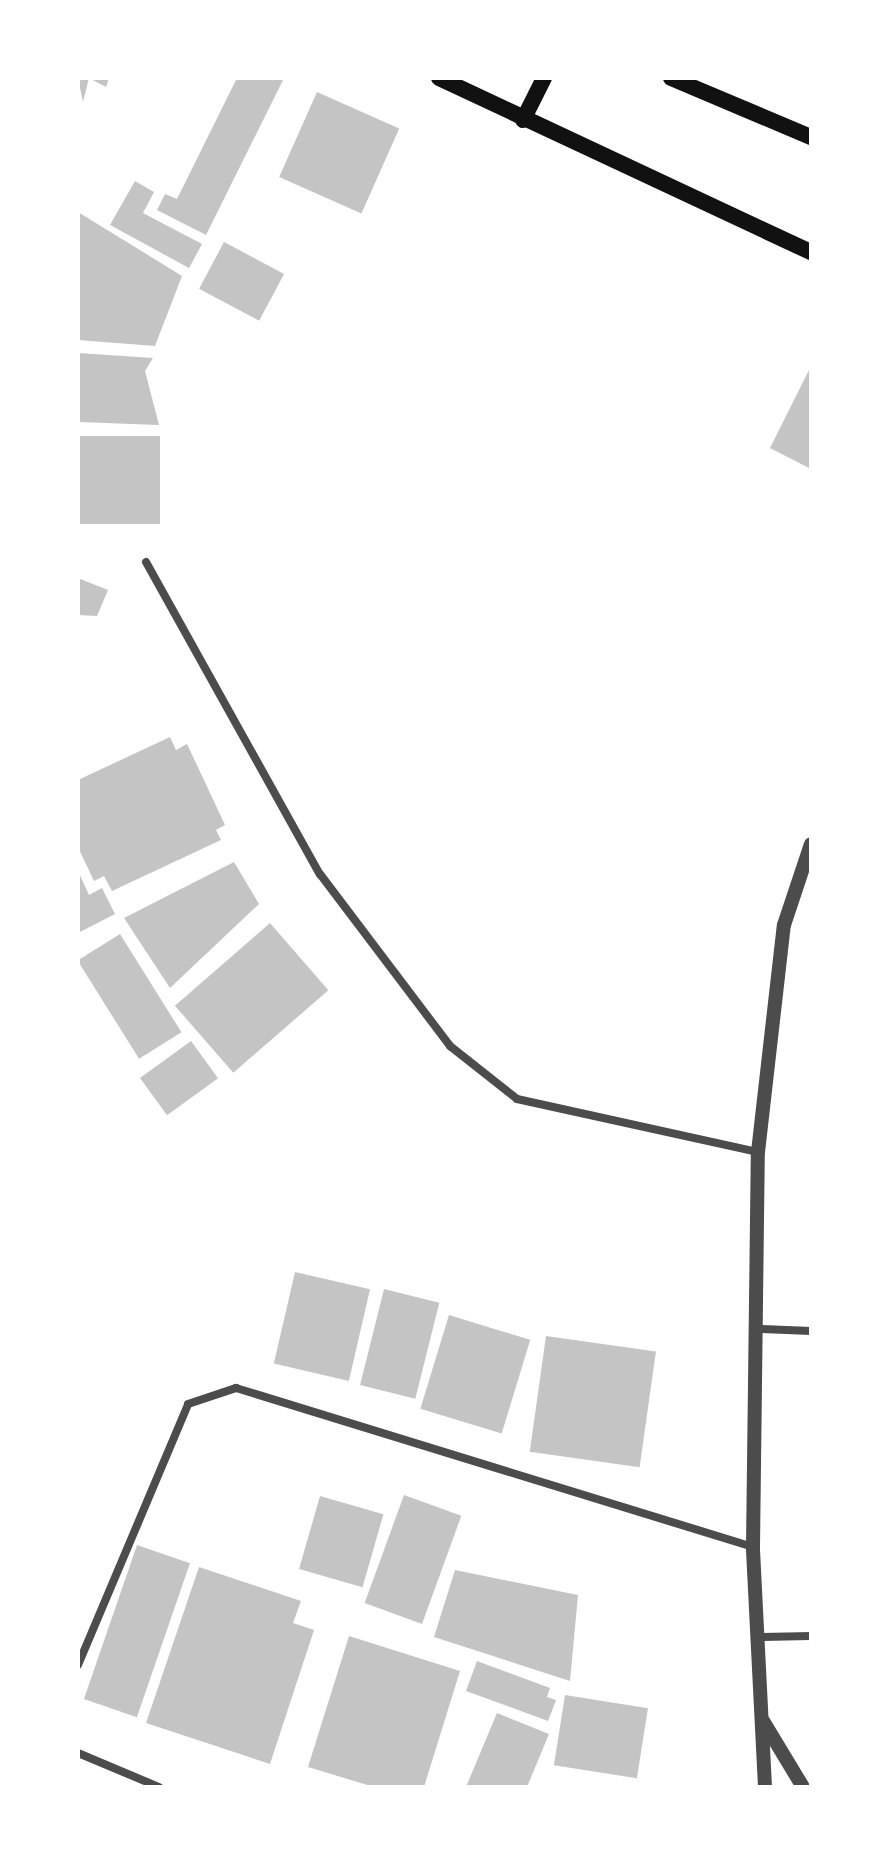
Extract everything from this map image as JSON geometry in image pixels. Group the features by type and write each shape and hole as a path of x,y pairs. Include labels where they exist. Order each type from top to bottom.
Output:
{"main road":[{"path":"439,78 523,120 811,252"},
{"path":"523,120 544,78"},
{"path":"671,78 811,137"}],"street":[{"path":"146,562 320,874 450,1046 517,1099 758,1152"},
{"path":"765,1787 761,1717 762,1637 753,1547 759,1329 758,1152 784,925 811,844"},
{"path":"759,1329 811,1331"},
{"path":"78,1665 188,1404 236,1388 753,1547"},
{"path":"762,1637 811,1636"},
{"path":"761,1717 803,1787"},
{"path":"78,1753 159,1787"}],"building":[{"path":"78,78 89,78 83,102"},
{"path":"89,78 109,78 106,87"},
{"path":"237,78 284,78 206,235 157,210 165,194 177,199"},
{"path":"317,92 399,129 361,214 279,177"},
{"path":"135,181 154,192 143,213 202,244 189,268 110,225"},
{"path":"78,212 182,276 155,346 78,340"},
{"path":"224,242 284,274 259,321 199,289"},
{"path":"78,353 153,358 145,371 159,425 78,422"},
{"path":"811,366 811,469 770,448"},
{"path":"78,436 160,436 160,524 78,524"},
{"path":"78,578 108,590 97,616 78,615"},
{"path":"170,737 176,750 187,744 225,825 216,830 221,840 112,891 104,876 94,881 78,847 78,780"},
{"path":"234,862 259,904 170,988 124,918"},
{"path":"78,871 89,895 102,888 115,914 78,933"},
{"path":"270,923 328,990 233,1073 175,1006"},
{"path":"120,934 181,1032 139,1059 78,961"},
{"path":"191,1041 218,1078 167,1115 140,1078"},
{"path":"295,1272 370,1289 349,1381 274,1364"},
{"path":"384,1289 439,1303 415,1399 360,1385"},
{"path":"449,1315 530,1340 502,1434 420,1409"},
{"path":"546,1336 656,1351 640,1467 530,1452"},
{"path":"404,1495 461,1516 422,1624 365,1603"},
{"path":"320,1496 383,1514 362,1587 299,1569"},
{"path":"137,1545 190,1563 137,1717 84,1699"},
{"path":"199,1567 301,1601 293,1623 314,1630 270,1764 146,1723"},
{"path":"455,1570 578,1595 570,1681 434,1637"},
{"path":"349,1636 460,1671 424,1787 374,1787 308,1767"},
{"path":"477,1661 550,1688 547,1697 556,1700 548,1721 466,1691"},
{"path":"565,1695 648,1708 637,1778 554,1765"},
{"path":"497,1713 549,1734 527,1787 466,1787"}]}
